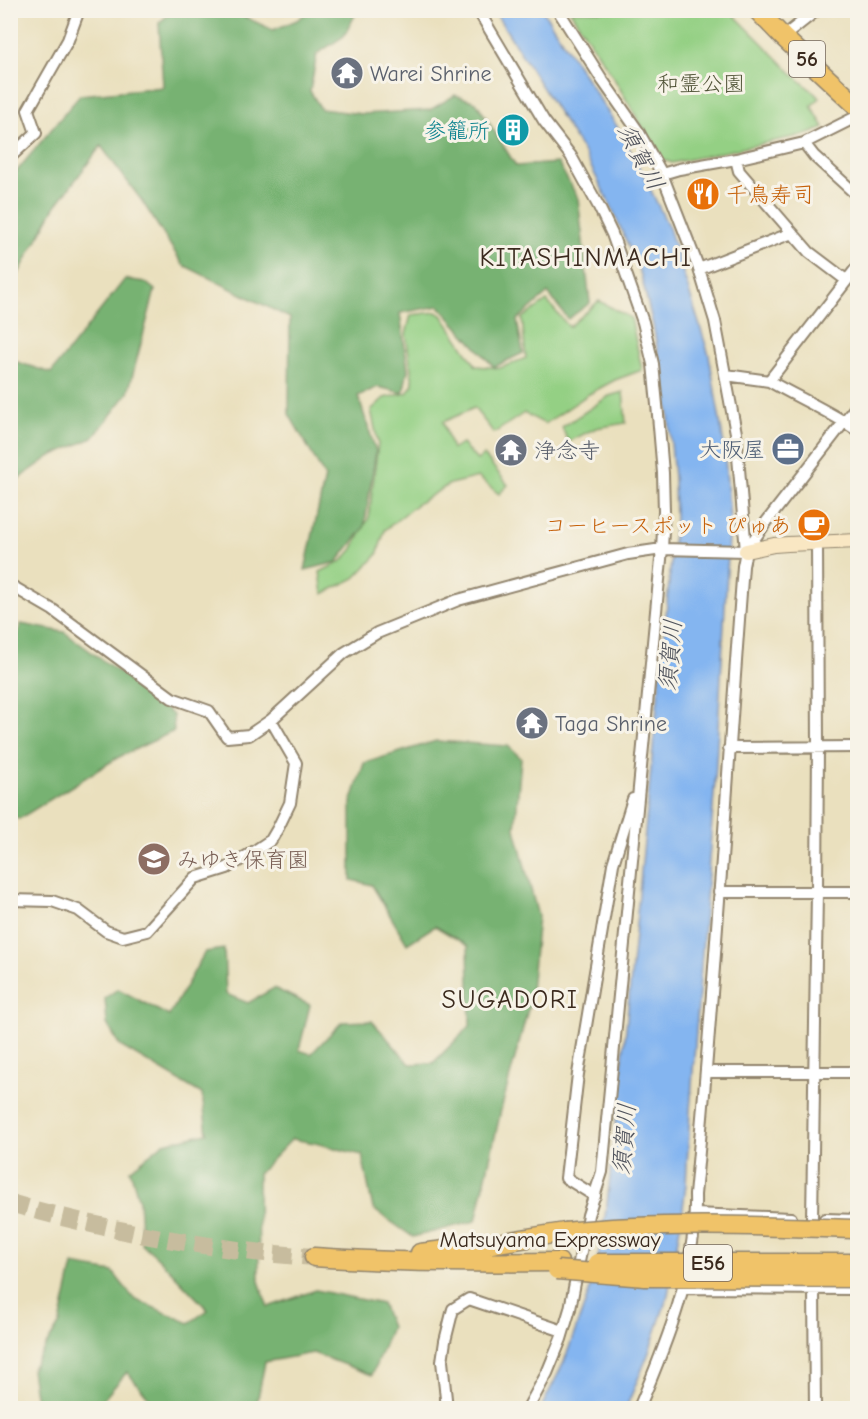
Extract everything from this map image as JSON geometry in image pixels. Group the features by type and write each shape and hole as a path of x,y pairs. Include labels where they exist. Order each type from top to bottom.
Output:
{"highway":[{"name":"56","path":"758,10 783,37 858,107"},
{"path":"356,1260 479,1246 565,1232 626,1227 713,1225 858,1229"},
{"name":"Matsuyama Expressway","path":"314,1257 558,1266 858,1263"},
{"path":"558,1266 645,1277 858,1278"}],"street":[{"path":"10,157 36,133 28,110 68,40 79,10"},
{"path":"478,10 544,121 571,156 599,207 612,234 640,313 653,364 663,472 667,549 638,788 602,1172 588,1215 570,1309 547,1372 528,1408"},
{"path":"558,10 638,131 662,174 699,269 715,321 736,433 740,551 743,566 695,1214 683,1288 655,1370 639,1408"},
{"path":"783,37 816,10"},
{"path":"662,174 804,143 858,116"},
{"path":"804,143 814,156 858,196"},
{"path":"736,159 739,171 809,252 846,280"},
{"path":"699,269 792,233"},
{"path":"769,381 858,266"},
{"path":"726,375 769,381 844,421 858,431"},
{"path":"740,551 764,525 858,404"},
{"path":"10,585 53,610 172,698 209,711 226,737 249,735 271,720 344,653 376,633 458,600 628,554 667,549 740,551 774,545 858,542"},
{"path":"812,1219 817,892 817,543"},
{"path":"10,900 52,901 78,910 106,931 123,937 147,931 195,878 226,868 271,840 290,803 296,763 271,720"},
{"path":"729,748 858,747"},
{"path":"595,1196 566,1178 578,1074 613,864 631,802 638,788"},
{"path":"719,892 858,892"},
{"path":"707,1072 858,1072"},
{"path":"695,1214 858,1220"},
{"path":"683,1288 858,1289"},
{"path":"814,1289 815,1408"},
{"path":"447,1408 442,1361 453,1309 469,1299 563,1331"}],"green space":[{"path":"352,10 355,15 344,36 317,54 310,91 321,109 362,114 430,110 455,95 476,102 516,166 558,163 578,198 590,303 568,319 548,293 517,320 523,353 494,367 439,306 400,313 408,370 403,393 378,387 358,396 376,451 364,528 337,562 305,570 325,477 289,414 290,318 183,265 142,201 101,146 55,207 11,287 11,178 80,95 163,87 159,23 172,11 232,11 273,30 297,20 309,11"},
{"name":"和霊公園","path":"570,11 730,11 820,98 811,106 824,127 812,133 672,163 661,159 612,75"},
{"path":"125,279 145,282 155,290 128,393 93,438 51,456 11,484 11,360 51,373"},
{"path":"547,301 569,327 599,301 631,318 642,370 615,380 589,394 545,424 524,413 494,433 474,408 443,422 452,449 462,444 477,460 484,455 508,485 499,494 478,477 450,484 417,504 385,530 377,555 355,578 323,594 320,572 342,561 352,550 369,517 378,443 371,410 384,398 407,393 413,384 406,334 411,315 436,312 442,315 476,366 500,368 526,358 522,318"},
{"path":"623,392 626,423 596,428 568,442 562,427 609,396"},
{"path":"21,624 64,632 154,698 173,715 174,731 117,758 19,819 10,816 11,651"},
{"path":"436,741 508,746 521,758 515,829 538,916 530,1002 501,1110 476,1221 413,1237 373,1209 362,1155 292,1139 258,1174 259,1281 268,1307 316,1290 382,1304 391,1327 372,1375 313,1353 265,1362 256,1408 148,1408 149,1398 127,1372 96,1408 37,1408 31,1370 60,1323 73,1265 113,1272 134,1299 189,1323 208,1310 142,1244 139,1201 130,1170 164,1143 207,1133 202,1094 120,1046 107,1024 105,998 118,989 169,1016 205,952 224,949 226,994 248,1003 274,988 310,1005 299,1050 311,1054 342,1022 372,1021 410,1064 433,1063 470,1026 468,946 435,926 407,944 372,885 351,880 351,803 364,763"}],"water":[{"name":"須賀川","path":"494,11 543,11 620,131 669,228 709,355 724,445 730,520 715,781 686,1184 668,1295 648,1355 626,1408 541,1408 564,1362 589,1292 607,1204 675,520 668,408 653,325 641,275 611,206 584,153"}],"tunnel":[{"path":"10,1203 92,1224 176,1241 252,1252 314,1257"}],"place":[{"name":"Warei Shrine","path":"347,73"},
{"name":"参籠所","path":"513,130"},
{"name":"千鳥寿司","path":"703,194"},
{"name":"大阪屋","path":"788,449"},
{"name":"浄念寺","path":"511,450"},
{"name":"コーヒースポット ぴゅあ","path":"814,525"},
{"name":"Taga Shrine","path":"532,723"},
{"name":"みゆき保育園","path":"154,859"}],"district":[{"name":"KITASHINMACHI","path":"586,257"},
{"name":"SUGADORI","path":"510,999"}]}
